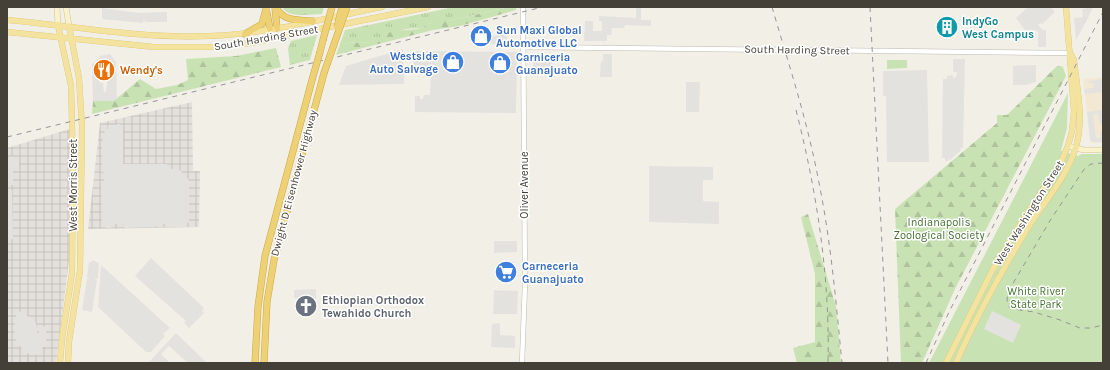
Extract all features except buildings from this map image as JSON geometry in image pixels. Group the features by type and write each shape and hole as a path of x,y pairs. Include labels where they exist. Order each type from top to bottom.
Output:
{"highway":[{"path":"276,7 280,13 287,18 314,21"},
{"path":"276,7 277,28"},
{"path":"324,40 329,7"},
{"name":"Dwight D Eisenhower Highway","path":"255,363 259,300 265,256 332,7"},
{"name":"Dwight D Eisenhower Highway","path":"264,363 267,302 274,260 342,7"},
{"path":"323,76 348,7"},
{"path":"266,8 270,30"},
{"path":"245,34 262,24 266,8"}],"main road":[{"name":"West Morris Street","path":"57,7 58,25 69,72 72,100 73,175 72,282 64,323 60,363"},
{"name":"West Morris Street","path":"66,7 79,78 82,120 80,270 69,342 68,363"},
{"name":"South Harding Street","path":"7,20 180,37 245,34 382,7"},
{"name":"South Harding Street","path":"7,32 154,47 192,48 237,45 428,7"},
{"name":"West Washington Street","path":"946,363 992,271 1019,226 1060,164 1068,146 1074,117 1066,7"},
{"path":"277,28 279,37"},
{"path":"270,30 279,37"},
{"name":"West Washington Street","path":"956,363 980,312 1004,268 1026,230 1067,168 1076,148 1080,129 1080,114 1074,60 1070,53"},
{"path":"1068,146 1103,150"},
{"path":"72,282 74,291 71,312 73,317"},
{"path":"64,323 67,330 65,354 68,363"}],"street":[{"name":"Oliver Avenue","path":"522,363 524,284 523,7"},
{"name":"South Harding Street","path":"524,46 1070,53"}],"shaded area":[{"path":"636,7 641,7 641,20 651,20 651,26 625,25 624,28 612,28 611,35 607,35 607,41 584,41 585,21 593,21 593,31 602,31 602,21 599,21 599,16 636,18"},
{"path":"1028,7 1051,7 1055,12 1042,24 1040,23 1038,25 1043,30 1046,30 1046,47 1038,47 1038,32 1035,30 1025,30 1016,18"},
{"path":"1093,7 1076,40 1074,18 1083,17 1082,9"},
{"path":"102,8 139,13 167,12 167,22 145,22 144,19 143,23 102,19"},
{"path":"507,34 507,41 516,41 516,45 473,43 473,40"},
{"path":"403,49 404,84 339,85 346,66"},
{"path":"413,51 517,52 516,113 415,112 415,96 420,96 420,99 423,99 424,95 430,95 431,71 413,71"},
{"path":"110,54 116,62 117,99 112,101 93,101 92,64 100,56","holes":["99,63 107,63 107,85 104,93 103,83 99,82"]},
{"path":"549,54 552,54 551,71 533,71 533,62 549,62"},
{"path":"603,54 612,54 612,77 600,77"},
{"path":"953,59 965,59 963,148 960,148 961,150 950,160 949,158 948,161 945,161 945,158 942,158 943,79 947,79 947,76 953,75 953,78 956,77 957,72 953,72"},
{"path":"1036,65 1036,82 1026,85 1013,85 1013,66"},
{"path":"927,70 929,162 887,162 886,96 883,96 883,71"},
{"path":"1103,77 1103,143 1091,143 1083,79"},
{"path":"1103,79 1103,92 1085,94 1084,89 1094,88 1093,83 1089,83 1089,81"},
{"path":"686,82 700,82 699,112 686,112"},
{"path":"192,102 193,171 200,171 199,227 88,229 100,123"},
{"path":"1103,110 1103,124 1100,124 1098,113 1093,114 1096,138 1101,138 1100,131 1103,131 1103,142 1093,142 1090,140 1087,112"},
{"path":"120,124 121,127 123,127 123,164 166,164 171,169 179,169 189,180 189,223 186,223 186,227 168,227 168,224 157,224 156,227 124,228 123,224 112,224 111,228 106,228 106,223 102,223 101,182 104,182 104,172 102,172 102,144 105,129 108,129 108,126"},
{"path":"70,129 70,253 56,363 7,363 7,148"},
{"path":"13,156 14,159 19,159 19,171 13,171 13,185 7,185 7,159"},
{"path":"649,166 713,167 713,180 703,180 703,201 719,202 719,224 649,222"},
{"path":"7,190 12,190 13,239 7,239"},
{"path":"494,241 517,241 517,252 494,253"},
{"path":"151,258 204,308 202,311 204,313 189,328 184,323 186,321 135,276"},
{"path":"92,260 99,263 98,278 95,279 97,280 92,312 82,310 87,279 90,278 87,277 89,262 92,262"},
{"path":"101,265 170,328 163,334 165,336 151,352 146,352 98,307"},
{"path":"316,289 316,299 294,298 294,290"},
{"path":"494,290 518,291 517,314 493,314"},
{"path":"17,310 35,320 33,322 36,323 38,339 39,325 46,327 46,347 43,347 37,355 27,353 26,355 15,339 14,326"},
{"path":"992,311 1021,325 1013,343 984,329"},
{"path":"500,323 500,335 515,336 515,348 491,347 492,324"},
{"path":"176,333 207,363 188,363 169,346 161,354 170,363 148,363"}],"green space":[{"path":"282,7 324,7 322,14 300,15 285,11"},
{"path":"454,7 509,7 448,21 432,21 423,27 403,30 376,41 340,44 345,30"},
{"path":"509,7 516,7 516,10 460,26 433,30 336,55 340,44 374,41 394,31 422,28 432,21 439,20 442,16 448,21"},
{"path":"317,35 310,60 290,65 288,48 291,41"},
{"path":"276,48 281,67 92,114 93,101 112,101 140,79 156,89 177,85 188,80 186,59 236,56"},
{"path":"887,60 907,60 907,68 887,69"},
{"name":"Indianapolis Zoological Society","path":"1057,66 1063,67 1066,76 955,289 922,363 901,363 895,209 997,123 997,115 1007,115"},
{"name":"White River State Park","path":"1068,93 1067,128 1061,151 1078,156 1082,154 1103,154 1103,363 929,363"},
{"path":"808,214 836,306 841,363 797,363 793,348 815,342 815,274 801,217"}],"railway":[{"path":"7,137 543,7"},
{"path":"772,7 804,116 815,161 830,250 842,363"},
{"path":"870,7 888,363"},
{"path":"926,363 949,312 1103,12"},
{"path":"796,110 810,172 821,235 827,299 828,363"},
{"path":"1103,163 1091,164 1085,168 1051,219 1008,292 1007,300 1008,306 1013,309 1034,312 1080,328 1091,328 1103,325"}],"place":[{"name":"IndyGo West Campus","path":"947,27"},
{"name":"Sun Maxi Global Automotive LLC","path":"481,36"},
{"name":"Westside Auto Salvage","path":"453,62"},
{"name":"Carniceria Guanajuato","path":"500,63"},
{"name":"Wendy's","path":"104,70"},
{"name":"Carneceria Guanajuato","path":"506,272"},
{"name":"Ethiopian Orthodox Tewahido Church","path":"306,306"}]}
